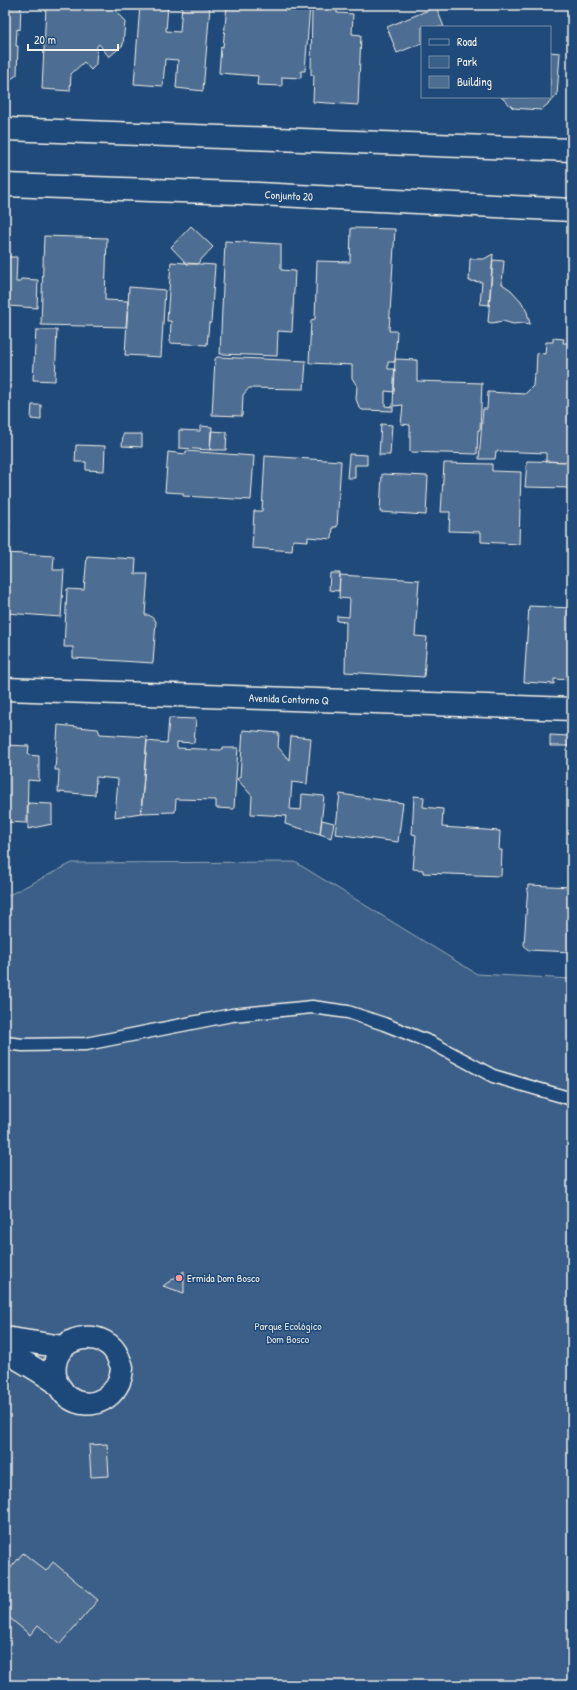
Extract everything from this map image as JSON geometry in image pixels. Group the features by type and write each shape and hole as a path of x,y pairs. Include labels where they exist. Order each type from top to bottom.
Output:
{"street":[{"path":"5,129 53,132 572,150"},
{"path":"5,138 36,140 53,132"},
{"name":"Conjunto 20","path":"5,185 238,193 572,210"},
{"name":"Avenida Contorno Q","path":"5,689 572,709"},
{"path":"5,1351 56,1382 67,1397 85,1404 104,1400 118,1386 122,1367 115,1349 99,1338 80,1337 63,1347 54,1363 56,1382"},
{"path":"5,1338 63,1347"}],"lane":[{"path":"5,1043 23,1045 86,1044 232,1015 312,1007 348,1012 384,1024 432,1043 493,1076 572,1099"}],"green space":[{"name":"Parque Ecológico Dom Bosco","path":"295,862 477,974 572,979 572,1685 5,1685 5,897 72,863"}],"building":[{"path":"5,5 21,5 20,30 17,29 16,46 18,46 17,75 5,83"},
{"path":"66,5 117,5 117,12 125,22 123,45 109,57 99,44 97,46 96,64 94,67 91,70 84,62 71,74 70,91 42,89 46,7 66,8"},
{"path":"140,5 168,5 166,31 180,32 182,5 210,7 203,91 176,88 178,60 165,59 163,86 134,84"},
{"path":"227,5 310,5 305,71 301,71 301,78 282,77 282,86 257,85 258,76 219,73"},
{"path":"312,5 337,6 337,13 353,14 352,34 361,35 358,105 313,102 314,75 311,75"},
{"path":"436,7 444,26 421,26 421,43 397,53 387,27"},
{"path":"551,52 560,53 557,96 541,110 513,108 502,98 551,98"},
{"path":"191,226 213,247 197,264 187,264 171,247"},
{"path":"351,228 395,229 389,331 397,331 395,362 388,362 388,369 395,369 394,392 385,391 385,406 393,407 393,411 362,410 359,407 356,399 357,386 352,378 352,365 309,363 311,320 315,319 317,261 350,262"},
{"path":"44,236 107,238 105,300 128,301 126,327 41,325"},
{"path":"225,241 281,244 281,270 295,271 292,332 278,331 277,356 220,354"},
{"path":"5,247 8,247 8,257 17,257 16,282 20,282 21,279 38,280 37,308 8,306 9,294 5,293"},
{"path":"493,254 489,305 480,304 482,282 469,281 470,259 484,259"},
{"path":"493,260 504,261 502,284 511,290 521,301 527,312 530,324 513,324 503,321 492,323 488,322"},
{"path":"171,262 215,265 211,323 209,323 207,345 170,343 171,321 167,321"},
{"path":"129,287 165,290 161,357 125,355"},
{"path":"36,330 57,330 55,381 33,380"},
{"path":"553,338 564,339 563,343 570,343 569,375 572,375 572,380 568,445 570,445 569,462 546,461 546,453 496,451 495,459 479,459 483,409 487,409 488,392 525,394 533,386 534,374 536,374 537,353 545,354 546,342 553,342"},
{"path":"217,357 306,361 304,389 249,388 243,395 242,416 212,415 215,359"},
{"path":"395,359 417,360 417,381 482,383 480,430 478,430 477,454 410,452 410,425 401,424 403,405 393,406"},
{"path":"32,405 41,405 41,420 31,419"},
{"path":"381,424 392,425 390,455 379,455"},
{"path":"200,426 212,427 210,450 179,448 179,430 200,431"},
{"path":"211,431 227,432 226,450 210,450"},
{"path":"123,434 142,434 142,447 122,446"},
{"path":"571,437 572,462 569,462"},
{"path":"76,445 105,446 104,471 86,470 86,462 75,462"},
{"path":"186,451 254,456 251,500 183,496 183,493 165,492 168,452 186,454"},
{"path":"349,454 367,455 367,465 355,465 355,478 347,478"},
{"path":"265,456 341,461 337,527 333,527 332,539 308,537 308,541 293,540 292,551 252,548 254,511 262,511"},
{"path":"527,461 572,462 572,488 525,487"},
{"path":"444,463 492,464 492,471 521,472 519,544 481,542 481,532 449,531 450,512 441,512"},
{"path":"382,474 428,476 426,515 380,512"},
{"path":"5,520 10,520 7,553 54,556 53,570 64,570 61,617 6,613"},
{"path":"87,556 136,559 135,574 148,574 145,615 149,615 156,621 153,663 73,658 73,647 64,647 67,589 84,590"},
{"path":"330,573 340,573 339,591 329,590"},
{"path":"340,575 419,580 415,636 427,637 424,677 345,672 346,622 337,621 337,616 349,617 350,599 339,598"},
{"path":"529,606 572,608 572,680 554,679 554,684 524,682"},
{"path":"169,718 196,719 194,743 177,742 177,748 221,750 222,748 238,748 234,809 216,808 216,800 176,799 175,812 141,813 147,741 167,743"},
{"path":"58,725 98,729 100,734 147,737 141,813 115,817 118,779 96,777 95,795 58,792 59,770 55,770"},
{"path":"243,730 279,733 278,747 289,760 291,736 311,738 307,784 292,782 290,809 301,810 302,794 324,796 320,834 285,824 286,816 251,814 252,796 237,779 240,777"},
{"path":"550,735 569,736 569,746 550,746"},
{"path":"5,745 29,746 28,755 39,756 39,781 28,780 27,823 5,822"},
{"path":"340,794 403,803 398,842 335,834"},
{"path":"414,796 424,797 423,807 443,809 442,827 500,831 499,850 502,850 501,876 423,873 423,870 413,869 416,835 412,834"},
{"path":"28,803 52,804 52,824 28,829"},
{"path":"322,820 334,823 331,838 320,834"},
{"path":"528,885 572,887 572,952 528,950 524,945"},
{"name":"Ermida Dom Bosco","path":"184,1271 184,1293 163,1286"},
{"path":"107,1444 109,1476 91,1477 89,1445"},
{"path":"23,1553 46,1571 53,1562 98,1600 60,1644 38,1625 30,1635 5,1614 5,1575"}],"place":[{"name":"Ermida Dom Bosco","path":"179,1278"}]}
